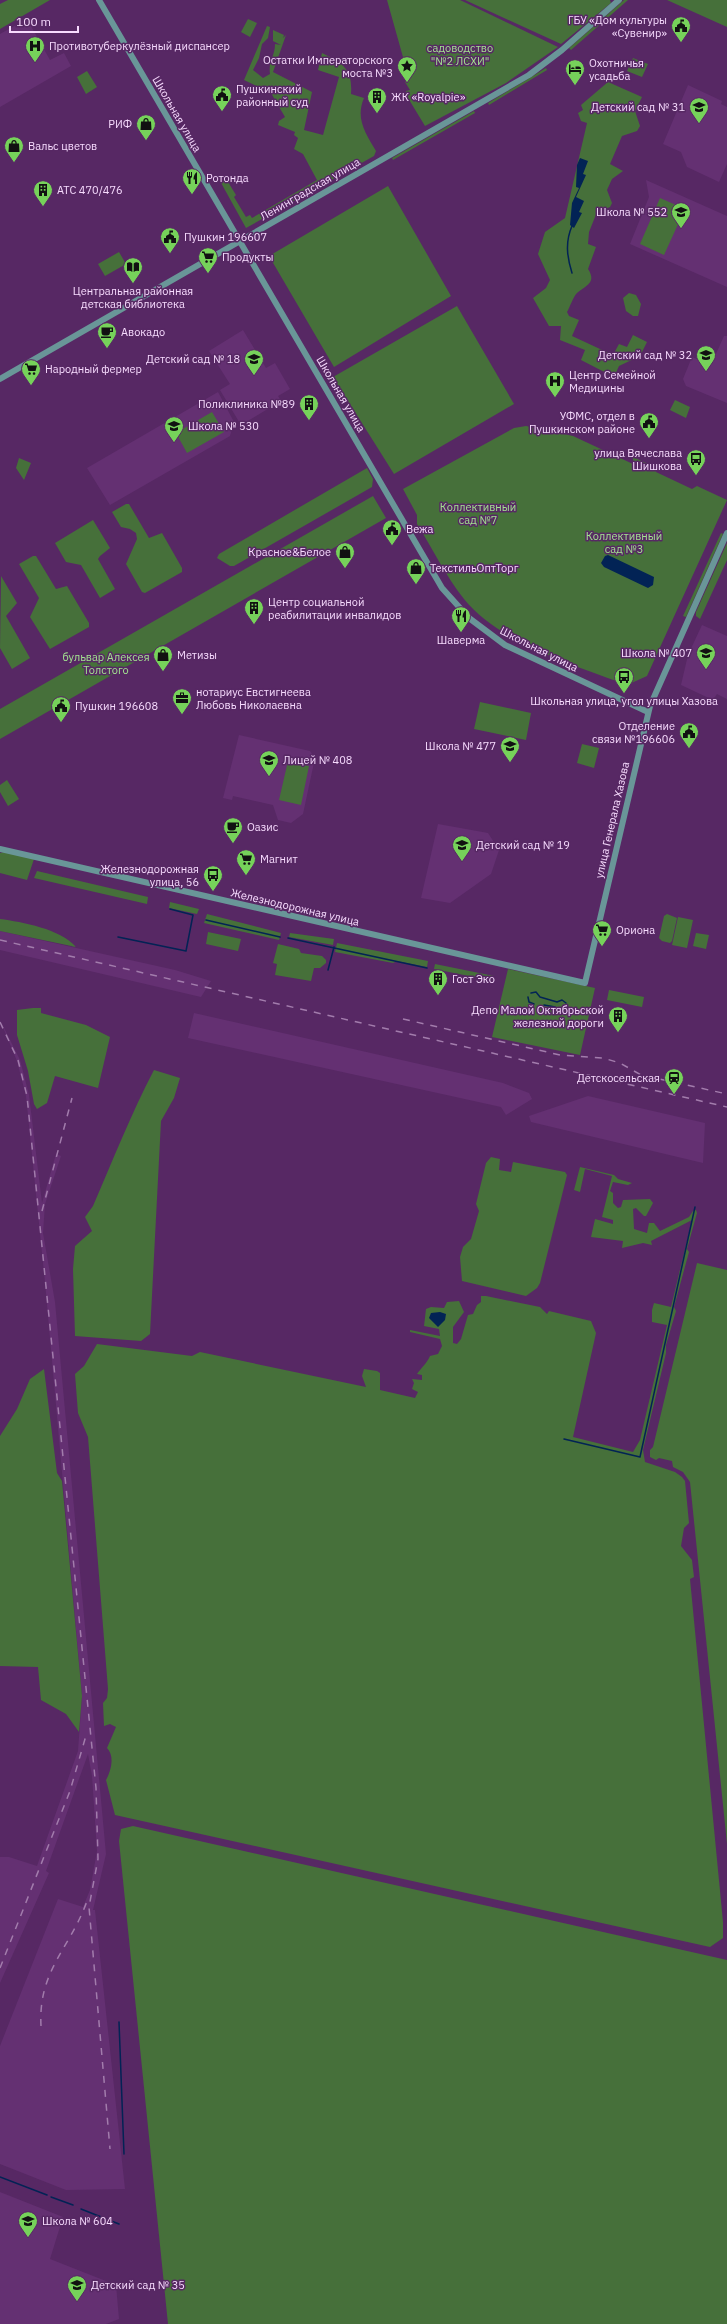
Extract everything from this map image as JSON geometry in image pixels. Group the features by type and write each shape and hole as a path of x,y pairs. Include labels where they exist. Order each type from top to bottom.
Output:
{"street":[{"name":"Школьная улица","path":"99,0 435,576 451,599 483,630 505,646 648,712"},
{"name":"Ленинградская улица","path":"0,379 529,75 562,50 619,0"},
{"name":"улица Генерала Хазова","path":"585,983 648,712 727,533"},
{"name":"Железнодорожная улица","path":"0,849 585,983"}],"shaded area":[{"name":"Противотуберкулёзный диспансер","path":"27,19 50,60 64,53 71,66 0,107 0,34"},
{"name":"Детский сад № 31","path":"688,85 722,101 721,104 727,107 727,164 719,182 687,167 681,152 663,144"},
{"name":"Школа № 552","path":"646,180 727,216 727,287 630,244 649,197"},
{"name":"Детский сад № 18","path":"243,330 266,368 275,363 290,389 278,396 281,401 241,425 220,390 230,384 209,351"},
{"name":"Детский сад № 32","path":"724,336 727,336 727,403 686,386 683,379 692,357 711,365"},
{"name":"Школа № 530","path":"218,392 234,422 230,436 110,505 87,468"},
{"name":"Школа № 407","path":"702,625 727,636 727,699 717,694 713,700 681,685 688,655"},
{"name":"Лицей № 408","path":"239,735 310,751 315,758 303,814 291,823 278,820 273,805 233,796 232,800 223,798"},
{"name":"Детский сад № 19","path":"438,824 488,833 499,850 491,874 450,903 421,898"},
{"path":"0,931 175,970 211,981 201,997 0,950"},
{"path":"194,1013 503,1083 529,1093 532,1099 506,1115 501,1107 188,1038"},
{"path":"0,1020 20,1060 29,1095 42,1203 56,1154 61,1156 45,1204 43,1233 55,1302 106,1854 93,1910 95,1910 125,2189 66,2190 0,2164 0,2046 58,1899 83,1907 90,1890 97,1851 92,1776 88,1754 46,1871 49,1873 0,1983 0,1857 9,1857 37,1866 78,1751 82,1696 45,1282 26,1096 17,1061"},
{"path":"588,1096 705,1123 703,1163 531,1122 529,1116"},
{"path":"0,2192 63,2217 50,2259 116,2285 119,2319 106,2324 0,2324"}],"green space":[{"path":"8,0 50,0 0,29 0,4"},
{"name":"садоводство \"№2 ЛСХИ\"","path":"387,0 460,0 558,47 506,83 425,126 408,98 406,91 410,90 405,82 407,81 406,76 408,75"},
{"path":"465,0 610,0 611,3 561,44"},
{"path":"624,0 628,0 571,50 569,48"},
{"path":"667,0 727,0 727,27"},
{"path":"248,19 257,23 250,37 241,32"},
{"path":"267,26 270,27 268,38 262,44 259,58 253,70 263,78 270,74 270,65 275,44 281,45 273,41 273,30 284,35 283,38 286,35 273,72 312,92 304,130 323,135 339,77 318,70 322,53 335,60 348,72 351,85 351,94 364,98 361,120 365,132 376,151 374,156 246,228 220,181 224,179 228,182 236,195 234,197 246,217 250,215 252,218 317,180 303,154 294,149 298,138 294,135 295,132 278,125 279,121 285,117 271,93 244,80"},
{"path":"633,58 648,64 642,77 627,71"},
{"path":"546,68 547,70 489,105 488,103"},
{"path":"87,71 97,87 86,94 77,77"},
{"path":"608,82 642,97 635,111 640,126 637,131 622,136 610,164 623,171 612,179 607,190 612,203 610,207 597,212 589,232 588,244 596,247 588,269 591,281 577,293 567,312 569,316 579,320 572,336 613,355 619,344 627,347 633,335 647,342 640,356 619,366 614,377 581,360 585,350 560,340 561,326 549,326 533,298 546,288 550,280 538,254 545,232 565,218 587,123 581,121 578,113 583,110 581,105"},
{"path":"474,111 475,113 393,160 392,158"},
{"path":"388,186 451,296 334,367 269,256"},
{"path":"660,198 685,209 664,255 640,244"},
{"path":"119,252 126,264 105,276 98,264"},
{"path":"629,293 636,295 641,304 638,316 633,316 626,311 623,298"},
{"path":"457,306 514,404 394,474 333,377"},
{"path":"675,400 690,407 686,418 670,410"},
{"path":"212,412 224,432 187,453 176,433"},
{"path":"526,426 573,436 633,464 633,457 655,467 656,472 692,489 697,486 727,500 647,676 627,685 539,651 497,628 479,614 464,599 445,571 417,524 417,515 403,489 514,428"},
{"path":"19,458 31,463 24,480 16,468"},
{"path":"367,468 373,479 372,487 234,566 230,566 217,558 219,554"},
{"name":"бульвар Алексея Толстого","path":"373,496 386,518 0,739 0,709"},
{"path":"126,504 129,504 149,538 162,533 182,568 182,572 145,593 142,592 126,564 137,539 136,533 130,529 121,527 112,512"},
{"path":"93,520 110,548 98,559 115,589 100,598 81,565 66,562 55,543"},
{"path":"721,533 723,534 686,617 683,616"},
{"path":"727,543 727,560 700,619 696,616 696,612"},
{"path":"33,556 36,556 56,589 67,586 89,623 89,627 50,649 30,617 39,598 19,564"},
{"path":"1,576 17,603 6,616 30,658 12,669 0,648"},
{"path":"480,702 531,713 526,740 474,729"},
{"path":"582,744 599,748 594,768 577,763"},
{"path":"288,761 309,766 301,805 279,800"},
{"path":"7,780 19,799 8,806 0,792 0,785"},
{"path":"4,852 34,859 27,880 0,873 0,853"},
{"path":"37,871 148,897 147,904 34,878"},
{"path":"170,902 199,909 197,914 169,908"},
{"path":"207,914 281,933 279,940 204,923"},
{"path":"667,914 677,918 672,941 670,943 662,941 659,938 664,916"},
{"path":"678,917 693,920 687,948 672,945"},
{"path":"0,919 41,927 61,935 76,947 0,931"},
{"path":"208,932 241,939 238,951 206,944"},
{"path":"290,933 334,939 333,945 289,937"},
{"path":"696,933 709,935 706,949 693,946"},
{"path":"337,943 428,961 427,967 397,961 393,963 335,952"},
{"path":"278,944 299,949 301,953 322,956 326,960 326,963 320,968 314,968 311,981 275,975 277,964 273,963"},
{"path":"435,964 494,976 494,981 434,969"},
{"path":"508,969 595,988 580,1055 492,1037"},
{"path":"609,990 644,997 642,1007 607,1000"},
{"path":"41,1008 41,1013 86,1025 110,1037 98,1088 55,1076 47,1103 37,1109 34,1104 28,1071 17,1035 17,1010"},
{"path":"154,1070 180,1078 174,1098 161,1121 150,1334 141,1341 75,1336 73,1269 75,1246 92,1231 85,1217 93,1206 130,1120"},
{"path":"491,1157 500,1159 499,1170 511,1172 513,1162 565,1172 567,1175 540,1283 537,1288 526,1296 462,1281 460,1257 463,1247 471,1239 479,1211 476,1204 486,1163"},
{"path":"580,1167 614,1175 618,1179 632,1183 628,1185 613,1182 610,1191 613,1193 613,1203 618,1208 621,1207 623,1200 650,1199 653,1203 646,1216 644,1216 636,1208 633,1209 634,1229 647,1233 649,1223 654,1223 660,1231 689,1217 693,1211 696,1210 697,1213 687,1249 689,1252 674,1307 676,1311 666,1345 666,1353 643,1450 645,1462 675,1472 685,1481 689,1523 684,1528 681,1546 692,1560 694,1577 690,1579 723,1922 723,1938 710,1947 115,1815 106,1780 111,1768 112,1759 107,1748 116,1727 110,1724 104,1726 103,1703 107,1698 108,1689 88,1437 78,1413 75,1374 84,1366 97,1344 192,1356 200,1352 366,1387 362,1376 364,1369 377,1371 380,1373 380,1390 415,1398 418,1392 412,1389 414,1383 412,1379 422,1380 422,1375 417,1374 430,1356 438,1354 442,1346 440,1339 410,1332 410,1330 440,1336 439,1329 424,1326 426,1309 431,1307 444,1308 447,1302 459,1301 464,1312 453,1327 453,1343 457,1344 461,1339 468,1315 473,1314 477,1305 481,1302 481,1296 486,1296 540,1307 547,1314 549,1311 591,1321 596,1333 573,1437 633,1452 640,1440 667,1325 652,1322 652,1310 654,1303 671,1307 692,1220 651,1241 652,1245 643,1243 622,1248 623,1241 591,1237 595,1219 613,1224 613,1220 602,1217 612,1176 585,1169 580,1192 574,1190"},
{"path":"697,1263 727,1270 727,1844 690,1482 683,1472 673,1467 672,1461 659,1458 656,1460 650,1457 650,1450 653,1447"},
{"path":"44,1369 57,1473 62,1481 82,1696 79,1732 66,1714 41,1700 38,1667 0,1666 0,1436 17,1409 30,1379"},
{"path":"133,1826 727,1960 727,2324 168,2324 119,1841 121,1829"}],"water":[{"path":"580,158 588,161 583,174 586,175 576,197 584,201 579,212 582,213 574,228 570,225 572,203 579,188 576,187 577,165"},
{"path":"608,555 654,577 653,585 648,588 604,567 601,563 605,556"},
{"path":"440,1312 446,1314 445,1320 438,1327 429,1318 431,1313"}],"waterway":[{"path":"572,226 568,238 569,261 572,273"},
{"path":"118,937 186,951 193,915 170,909"},
{"path":"206,920 280,937"},
{"path":"288,938 427,968"},
{"path":"328,970 334,947"},
{"path":"531,993 536,992 540,997 557,1002 562,1000 566,1003"},
{"path":"528,997 529,1002 534,1004"},
{"path":"544,1005 555,1007 560,1011 565,1009"},
{"path":"564,1439 640,1457 695,1207"},
{"path":"119,2022 124,2154"},
{"path":"0,2177 47,2195"},
{"path":"51,2197 73,2205"},
{"path":"81,2209 119,2224"}],"railway":[{"path":"0,940 727,1107"},
{"path":"403,1019 560,1055 603,1058 620,1063 641,1075 727,1094"},
{"path":"0,1022 18,1060 27,1096 96,1788 98,1859 89,1907 110,2149"},
{"path":"42,1211 72,1098"},
{"path":"0,1968 70,1791 87,1732"},
{"path":"41,2026 41,2007 50,1974 56,1960 80,1918 87,1901"}],"place":[{"name":"ГБУ «Дом культуры «Сувенир»","path":"681,43"},
{"name":"Противотуберкулёзный диспансер","path":"35,63"},
{"name":"Остатки Императорского моста №3","path":"407,83"},
{"name":"Охотничья усадьба","path":"575,86"},
{"name":"Пушкинский районный суд","path":"222,112"},
{"name":"ЖК «Royalpie»","path":"377,114"},
{"name":"Детский сад № 31","path":"699,124"},
{"name":"РИФ","path":"146,141"},
{"name":"Вальс цветов","path":"14,163"},
{"name":"Ротонда","path":"192,195"},
{"name":"АТС 470/476","path":"43,207"},
{"name":"Школа № 552","path":"681,229"},
{"name":"Пушкин 196607","path":"170,254"},
{"name":"Продукты","path":"208,274"},
{"name":"Центральная районная детская библиотека","path":"133,284"},
{"name":"Авокадо","path":"107,349"},
{"name":"Детский сад № 32","path":"706,372"},
{"name":"Детский сад № 18","path":"254,376"},
{"name":"Народный фермер","path":"31,386"},
{"name":"Центр Семейной Медицины","path":"555,398"},
{"name":"Поликлиника №89","path":"309,421"},
{"name":"УФМС, отдел в Пушкинском районе","path":"649,439"},
{"name":"Школа № 530","path":"174,443"},
{"name":"улица Вячеслава Шишкова","path":"696,476"},
{"name":"Вежа","path":"392,546"},
{"name":"Красное&Белое","path":"345,569"},
{"name":"ТекстильОптТорг","path":"416,585"},
{"name":"Центр социальной реабилитации инвалидов","path":"254,625"},
{"name":"Шаверма","path":"461,633"},
{"name":"Школа № 407","path":"706,670"},
{"name":"Метизы","path":"163,672"},
{"name":"Школьная улица, угол улицы Хазова","path":"624,694"},
{"name":"нотариус Евстигнеева Любовь Николаевна","path":"182,715"},
{"name":"Пушкин 196608","path":"61,723"},
{"name":"Отделение связи №196606","path":"689,749"},
{"name":"Школа № 477","path":"510,763"},
{"name":"Лицей № 408","path":"269,777"},
{"name":"Оазис","path":"233,844"},
{"name":"Детский сад № 19","path":"462,862"},
{"name":"Магнит","path":"246,876"},
{"name":"Железнодорожная улица, 56","path":"213,892"},
{"name":"Ориона","path":"602,947"},
{"name":"Гост Эко","path":"438,996"},
{"name":"Депо Малой Октябрьской железной дороги","path":"618,1033"},
{"name":"Детскосельская","path":"674,1095"},
{"name":"Школа № 604","path":"28,2238"},
{"name":"Детский сад № 35","path":"77,2302"}],"park label":[{"name":"Коллективный сад №7","path":"478,513"},
{"name":"Коллективный сад №3","path":"624,542"}]}
